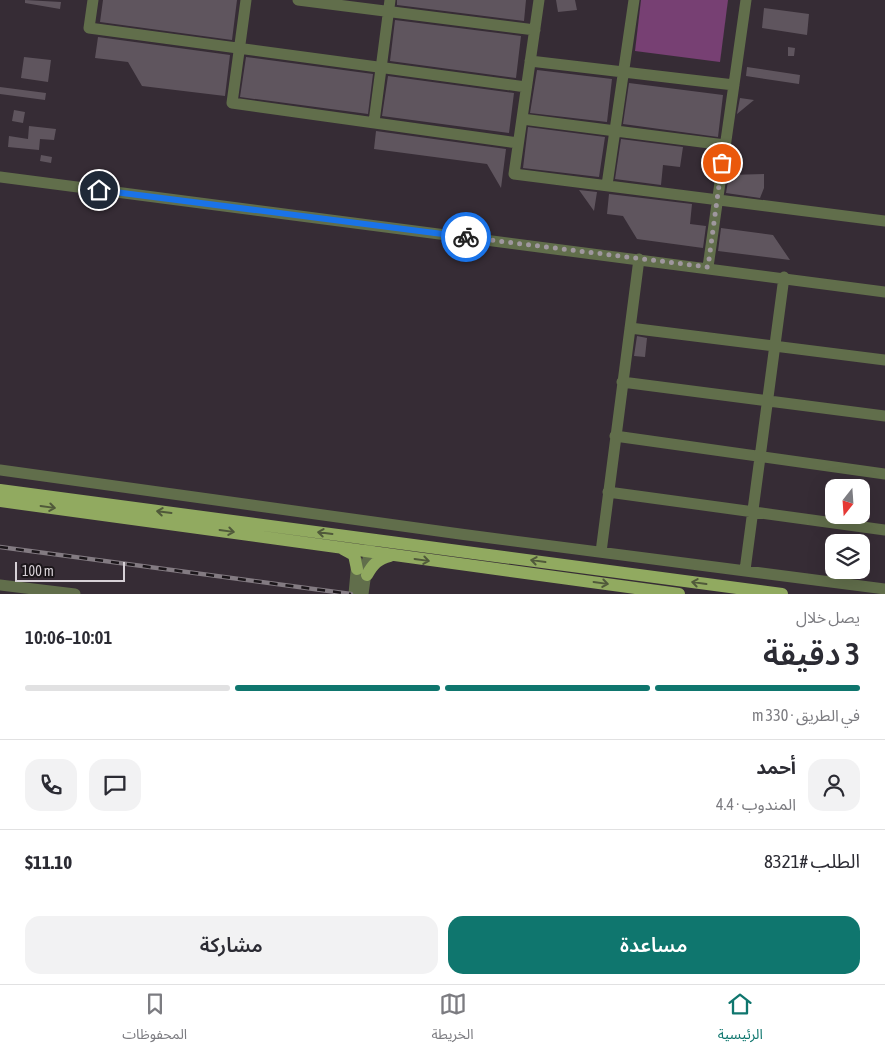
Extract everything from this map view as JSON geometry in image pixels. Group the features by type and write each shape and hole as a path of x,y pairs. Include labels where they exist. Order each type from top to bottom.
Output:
{"main road":[{"path":"0,490 364,544 782,594"},
{"path":"0,500 331,545 364,544 391,555 679,594"},
{"path":"331,545 354,555 362,572 380,559 391,555"}],"street":[{"path":"93,0 89,28 526,87"},
{"path":"246,0 232,103 518,143"},
{"path":"298,0 535,30"},
{"path":"374,122 390,0"},
{"path":"540,0 514,174 885,221"},
{"path":"607,186 622,71 634,0"},
{"path":"708,267 746,0"},
{"path":"530,61 734,85"},
{"path":"522,119 725,145"},
{"path":"0,177 708,267 885,292"},
{"path":"601,552 639,259"},
{"path":"745,570 784,277"},
{"path":"630,328 885,360"},
{"path":"622,382 885,416"},
{"path":"615,436 885,474"},
{"path":"0,470 370,522 885,589"},
{"path":"608,492 885,530"},
{"path":"363,594 364,544"},
{"path":"354,594 362,572"},
{"path":"0,585 75,594"}],"shaded area":[{"path":"641,0 728,0 720,62 635,51"}],"building":[{"path":"25,0 61,2 60,9 25,3"},
{"path":"103,0 237,0 232,40 100,22"},
{"path":"397,0 526,0 524,21 397,5"},
{"path":"556,0 575,0 577,10 558,12"},
{"path":"764,8 809,14 807,35 762,28"},
{"path":"395,20 521,36 516,78 390,61"},
{"path":"98,37 230,55 225,96 142,86 128,62 95,58"},
{"path":"788,47 795,48 794,56 788,56"},
{"path":"24,57 51,60 48,82 21,78"},
{"path":"246,57 373,74 368,114 240,97"},
{"path":"747,67 800,75 799,84 746,76"},
{"path":"537,70 612,79 607,122 530,113"},
{"path":"388,76 514,93 509,133 382,116"},
{"path":"629,83 723,95 718,137 623,124"},
{"path":"0,87 46,93 45,100 0,94"},
{"path":"740,98 754,100 737,114"},
{"path":"14,110 25,112 23,123 12,121"},
{"path":"29,126 56,129 54,140 40,139 39,150 8,147 9,136 28,139"},
{"path":"528,127 605,137 599,177 523,168"},
{"path":"376,131 506,149 501,188 487,164 374,149"},
{"path":"621,139 683,147 680,167 663,165 661,185 615,179"},
{"path":"41,155 52,157 51,163 40,161"},
{"path":"764,174 764,188 760,198 726,193 729,175"},
{"path":"579,190 597,192 594,211"},
{"path":"609,194 692,204 690,224 706,226 703,248 637,239 623,216 607,214"},
{"path":"721,228 773,235 790,260 718,251"},
{"path":"637,336 647,338 645,357 634,356"}],"railway":[{"path":"0,547 351,594"}],"way so far":[{"path":"466,237 708,267 722,163"}],"route":[{"path":"99,190 466,237"}]}
